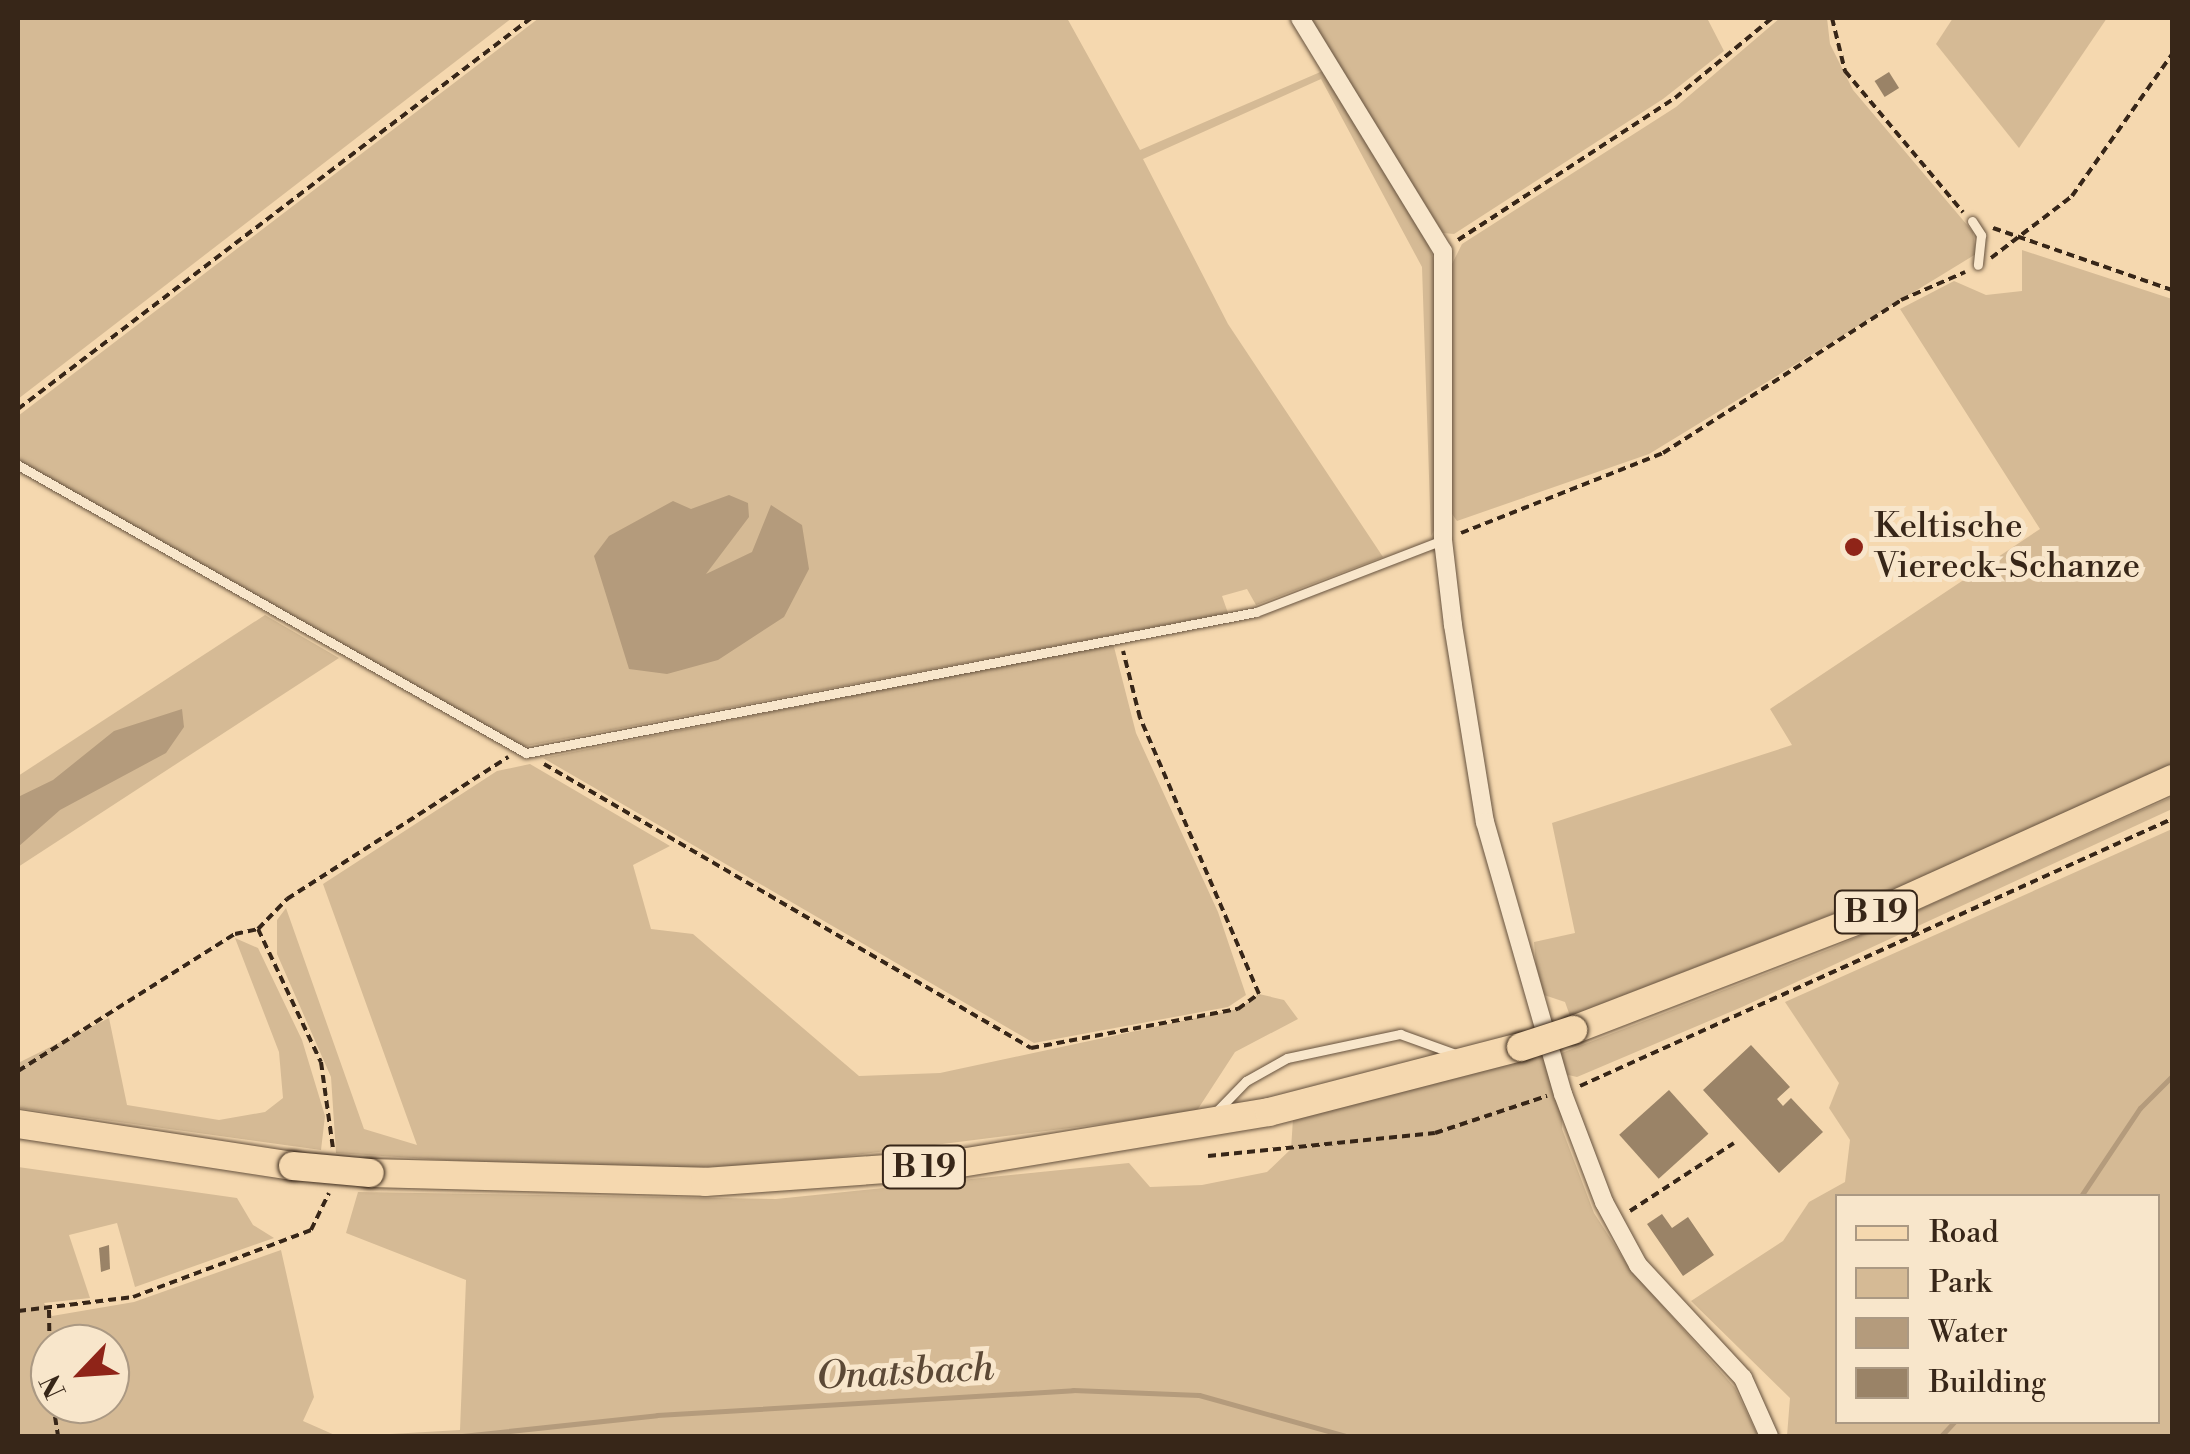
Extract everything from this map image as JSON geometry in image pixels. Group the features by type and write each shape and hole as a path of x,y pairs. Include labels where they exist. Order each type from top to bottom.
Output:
{"main road":[{"name":"B 19","path":"18,1124 293,1166 538,1182 772,1179 972,1162 1203,1126 1468,1063 1573,1030 1869,916 2172,779"}],"street":[{"path":"1300,18 1443,250 1442,540 1485,822 1563,1094 1612,1220 1638,1265 1743,1378 1769,1436"}],"lane":[{"path":"1972,221 1981,236 1978,265"},
{"path":"18,465 521,752 1256,612 1442,540"},
{"path":"1203,1126 1246,1081 1287,1058 1400,1034 1468,1063"}],"path":[{"path":"18,409 531,18"},
{"path":"1443,250 1675,98 1772,18"},
{"path":"1832,18 1845,71 1972,221 2172,290"},
{"path":"1442,540 1663,453 1901,300 2024,240 2112,149 2172,54"},
{"path":"18,1070 235,934 258,929 286,900 521,752 1031,1048 1238,1008 1258,994 1140,718 1122,636"},
{"path":"1208,1156 1435,1133 1563,1094 2172,819"},
{"path":"258,929 320,1062 333,1159"},
{"path":"1612,1220 1734,1143"},
{"path":"18,1311 134,1297 310,1230 327,1205 331,1174"},
{"path":"49,1310 49,1324"}],"green space":[{"path":"18,18 512,18 18,399"},
{"path":"539,18 1067,18 1140,150 1325,70 1427,240 1438,273 1438,523 1431,536 1422,267 1321,79 1143,159 1228,324 1383,557 1256,605 1247,589 1222,596 1228,613 521,747 18,460 18,416"},
{"path":"1309,18 1707,18 1724,51 1663,99 1454,234 1443,233"},
{"path":"1780,18 1827,18 1830,44 1853,90 1973,232 1976,254 1649,454 1457,521 1450,511 1451,266 1462,244 1676,107"},
{"path":"1953,18 2107,18 2019,148 1936,44"},
{"path":"2022,250 2172,299 2172,765 1895,890 1570,1016 1565,1002 1544,995 1536,966 1534,942 1575,933 1552,823 1792,745 1770,709 2040,529 1900,309 1954,281 1986,295 2022,291"},
{"path":"265,615 339,658 18,867 18,776"},
{"path":"1113,643 1136,733 1218,912 1246,995 1228,1007 1034,1043 543,758"},
{"path":"530,764 670,846 633,865 651,929 693,934 859,1076 940,1073 1238,1009 1259,994 1284,1000 1298,1019 1235,1052 1196,1112 775,1165 601,1170 336,1153 331,1077 277,954 277,920 286,908 364,1129 417,1145 323,884 497,771"},
{"path":"2172,797 2172,809 1742,1007 1577,1077 1564,1074 1559,1054 1830,949"},
{"path":"2172,829 2172,1436 1787,1436 1790,1398 1691,1301 1783,1241 1809,1202 1845,1182 1850,1140 1829,1108 1839,1083 1785,1002"},
{"path":"235,938 258,948 302,1040 325,1116 321,1150 18,1108 18,1063 109,1018 127,1105 219,1120 265,1112 283,1098 279,1052"},
{"path":"1547,1051 1563,1094 1562,1129 1594,1213 1630,1269 1735,1388 1758,1436 356,1436 460,1430 466,1280 346,1233 358,1192 776,1199 1129,1163 1150,1187 1202,1185 1267,1172 1291,1149 1293,1119"},
{"path":"18,1167 237,1198 253,1225 274,1238 135,1287 117,1223 69,1235 90,1298 44,1303 52,1316 134,1302 281,1250 314,1397 303,1421 337,1436 18,1436"}],"water":[{"path":"729,495 748,503 749,517 706,574 752,552 771,505 802,525 809,569 784,617 718,660 667,674 629,669 594,556 609,536 673,501 691,509"},
{"path":"182,709 184,727 166,753 60,810 18,847 18,797 53,780 114,731"}],"building":[{"path":"1889,72 1899,88 1885,97 1875,81"},
{"path":"1751,1045 1790,1087 1777,1099 1783,1106 1791,1098 1823,1132 1779,1173 1703,1090"},
{"path":"1669,1090 1708,1134 1659,1179 1619,1135"},
{"path":"1662,1214 1672,1228 1688,1217 1714,1255 1683,1276 1647,1224"},
{"path":"109,1245 110,1269 101,1272 99,1248"}],"waterway":[{"name":"Onatsbach","path":"2082,1194 2140,1108 2172,1076"},
{"name":"Onatsbach","path":"462,1436 657,1415 1073,1390 1199,1395 1346,1436"},
{"name":"Onatsbach","path":"1941,1436 1952,1424"}],"place":[{"name":"Keltische Viereck-Schanze","path":"1854,547"}]}
